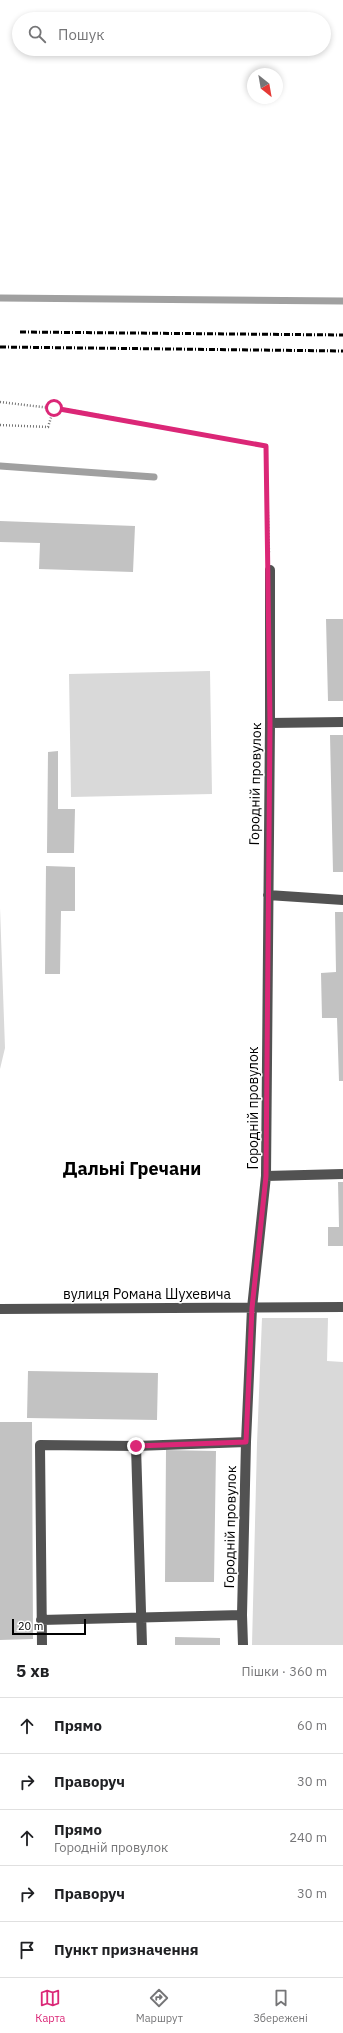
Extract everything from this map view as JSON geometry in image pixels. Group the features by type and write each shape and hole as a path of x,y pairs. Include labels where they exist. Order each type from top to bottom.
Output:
{"street":[{"name":"Городній провулок","path":"243,1645 242,1615 246,1442 252,1308 266,1176 270,570"},
{"path":"270,723 343,722"},
{"path":"268,895 343,900"},
{"path":"266,1176 343,1174"},
{"name":"вулиця Романа Шухевича","path":"0,1309 343,1307"},
{"path":"42,1645 40,1446 136,1446 246,1442"},
{"path":"136,1446 142,1645"},
{"path":"41,1620 242,1615"}],"path":[{"path":"0,402 54,408 266,446 270,570"},
{"path":"0,425 48,427 54,408"}],"shaded area":[{"path":"210,671 212,794 71,797 69,674"},
{"path":"0,908 5,1048 0,1069"},
{"path":"262,1318 328,1318 327,1361 343,1362 343,1645 252,1645"}],"building":[{"path":"0,521 135,526 133,572 39,569 40,543 0,542"},
{"path":"326,619 343,619 343,701 328,701"},
{"path":"330,735 343,735 343,872 333,872"},
{"path":"58,751 58,809 75,809 74,853 47,853 48,752"},
{"path":"46,866 75,867 75,911 61,911 60,974 45,974"},
{"path":"335,912 343,912 343,1081 339,1081 337,1018 322,1018 321,973 336,972"},
{"path":"338,1182 343,1182 343,1246 328,1246 328,1227 339,1227"},
{"path":"28,1371 158,1373 157,1420 27,1418"},
{"path":"0,1422 32,1422 33,1639 0,1640"},
{"path":"166,1450 216,1451 214,1582 165,1582"},
{"path":"175,1637 220,1638 220,1645 175,1645"}],"waterway":[{"path":"0,298 343,301"},
{"path":"0,466 154,477"}],"railway":[{"path":"20,332 343,335"},
{"path":"0,347 343,351"}],"district":[{"name":"Дальні Гречани","path":"132,1168"}],"route":[{"path":"54,408 266,446 270,570 266,1176 252,1308 246,1442 136,1446"}]}
